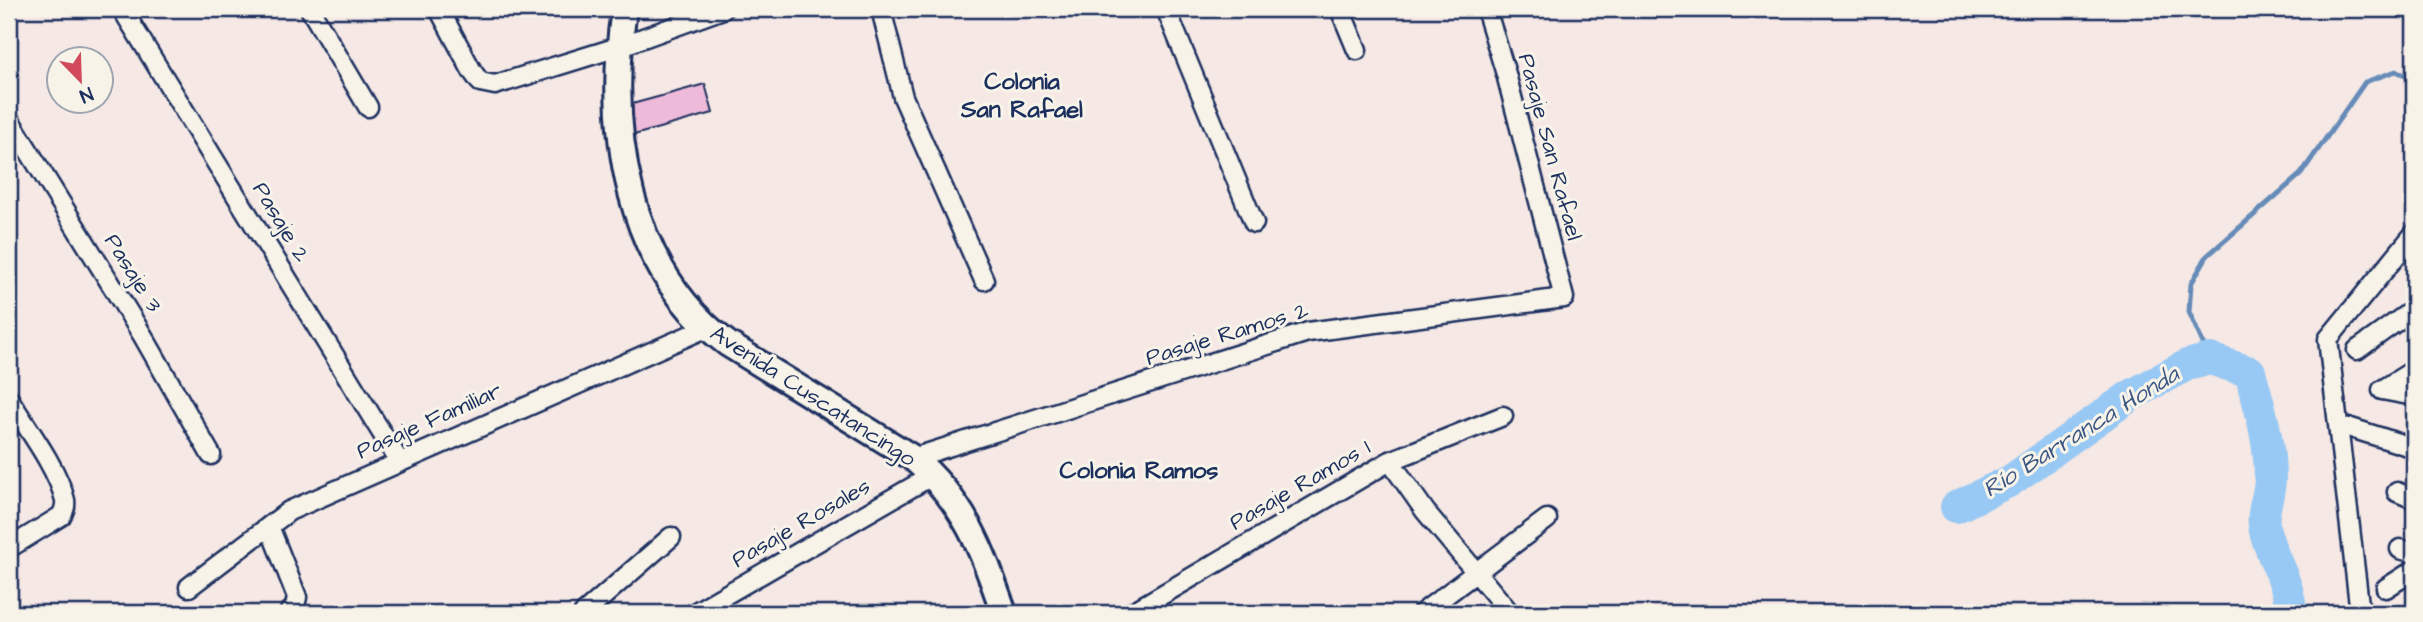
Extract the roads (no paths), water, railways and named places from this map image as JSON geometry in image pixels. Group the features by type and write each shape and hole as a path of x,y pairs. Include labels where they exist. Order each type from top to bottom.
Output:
{"street":[{"name":"Pasaje 2","path":"122,9 399,461"},
{"path":"310,9 368,107"},
{"path":"439,9 471,71 481,82 495,85 618,47 723,9"},
{"name":"Avenida Cuscatancingo","path":"624,9 618,47 619,124 628,178 643,235 671,287 706,328 728,344 913,458 933,475 971,527 1004,613"},
{"path":"880,9 903,97 984,280"},
{"path":"1166,9 1254,223"},
{"path":"1340,9 1357,50"},
{"name":"Pasaje San Rafael","path":"1486,9 1506,74 1564,298"},
{"name":"Pasaje 3","path":"9,119 143,336 211,455"},
{"path":"2360,613 2328,339 2414,234"},
{"path":"2358,293 2414,251"},
{"name":"Pasaje Ramos 2","path":"913,458 1308,332 1564,298"},
{"path":"2357,350 2414,309"},
{"name":"Pasaje Familiar","path":"189,587 289,511 706,328"},
{"path":"2414,370 2382,390 2414,396"},
{"path":"9,399 48,461 65,500 65,509 61,516 9,548"},
{"name":"Pasaje Ramos 1","path":"1131,613 1390,461 1503,416"},
{"path":"2351,428 2414,448"},
{"path":"1390,461 1425,511 1510,613"},
{"name":"Pasaje Rosales","path":"694,613 933,475"},
{"path":"2397,492 2414,499"},
{"path":"1422,613 1547,519"},
{"path":"268,526 297,597 295,607 289,613"},
{"path":"584,613 671,537"},
{"path":"2386,589 2414,570"}],"waterway":[{"path":"2210,359 2189,312 2191,284 2207,256 2301,174 2365,82 2396,71 2414,79"},
{"name":"Río Barranca Honda","path":"1956,507 2010,481 2130,396 2187,365 2210,359 2250,372 2264,425 2270,464 2264,524 2268,542 2288,592 2291,613"}],"district":[{"name":"Colonia San Rafael","path":"1022,96"},
{"name":"Colonia Ramos","path":"1139,471"}]}
